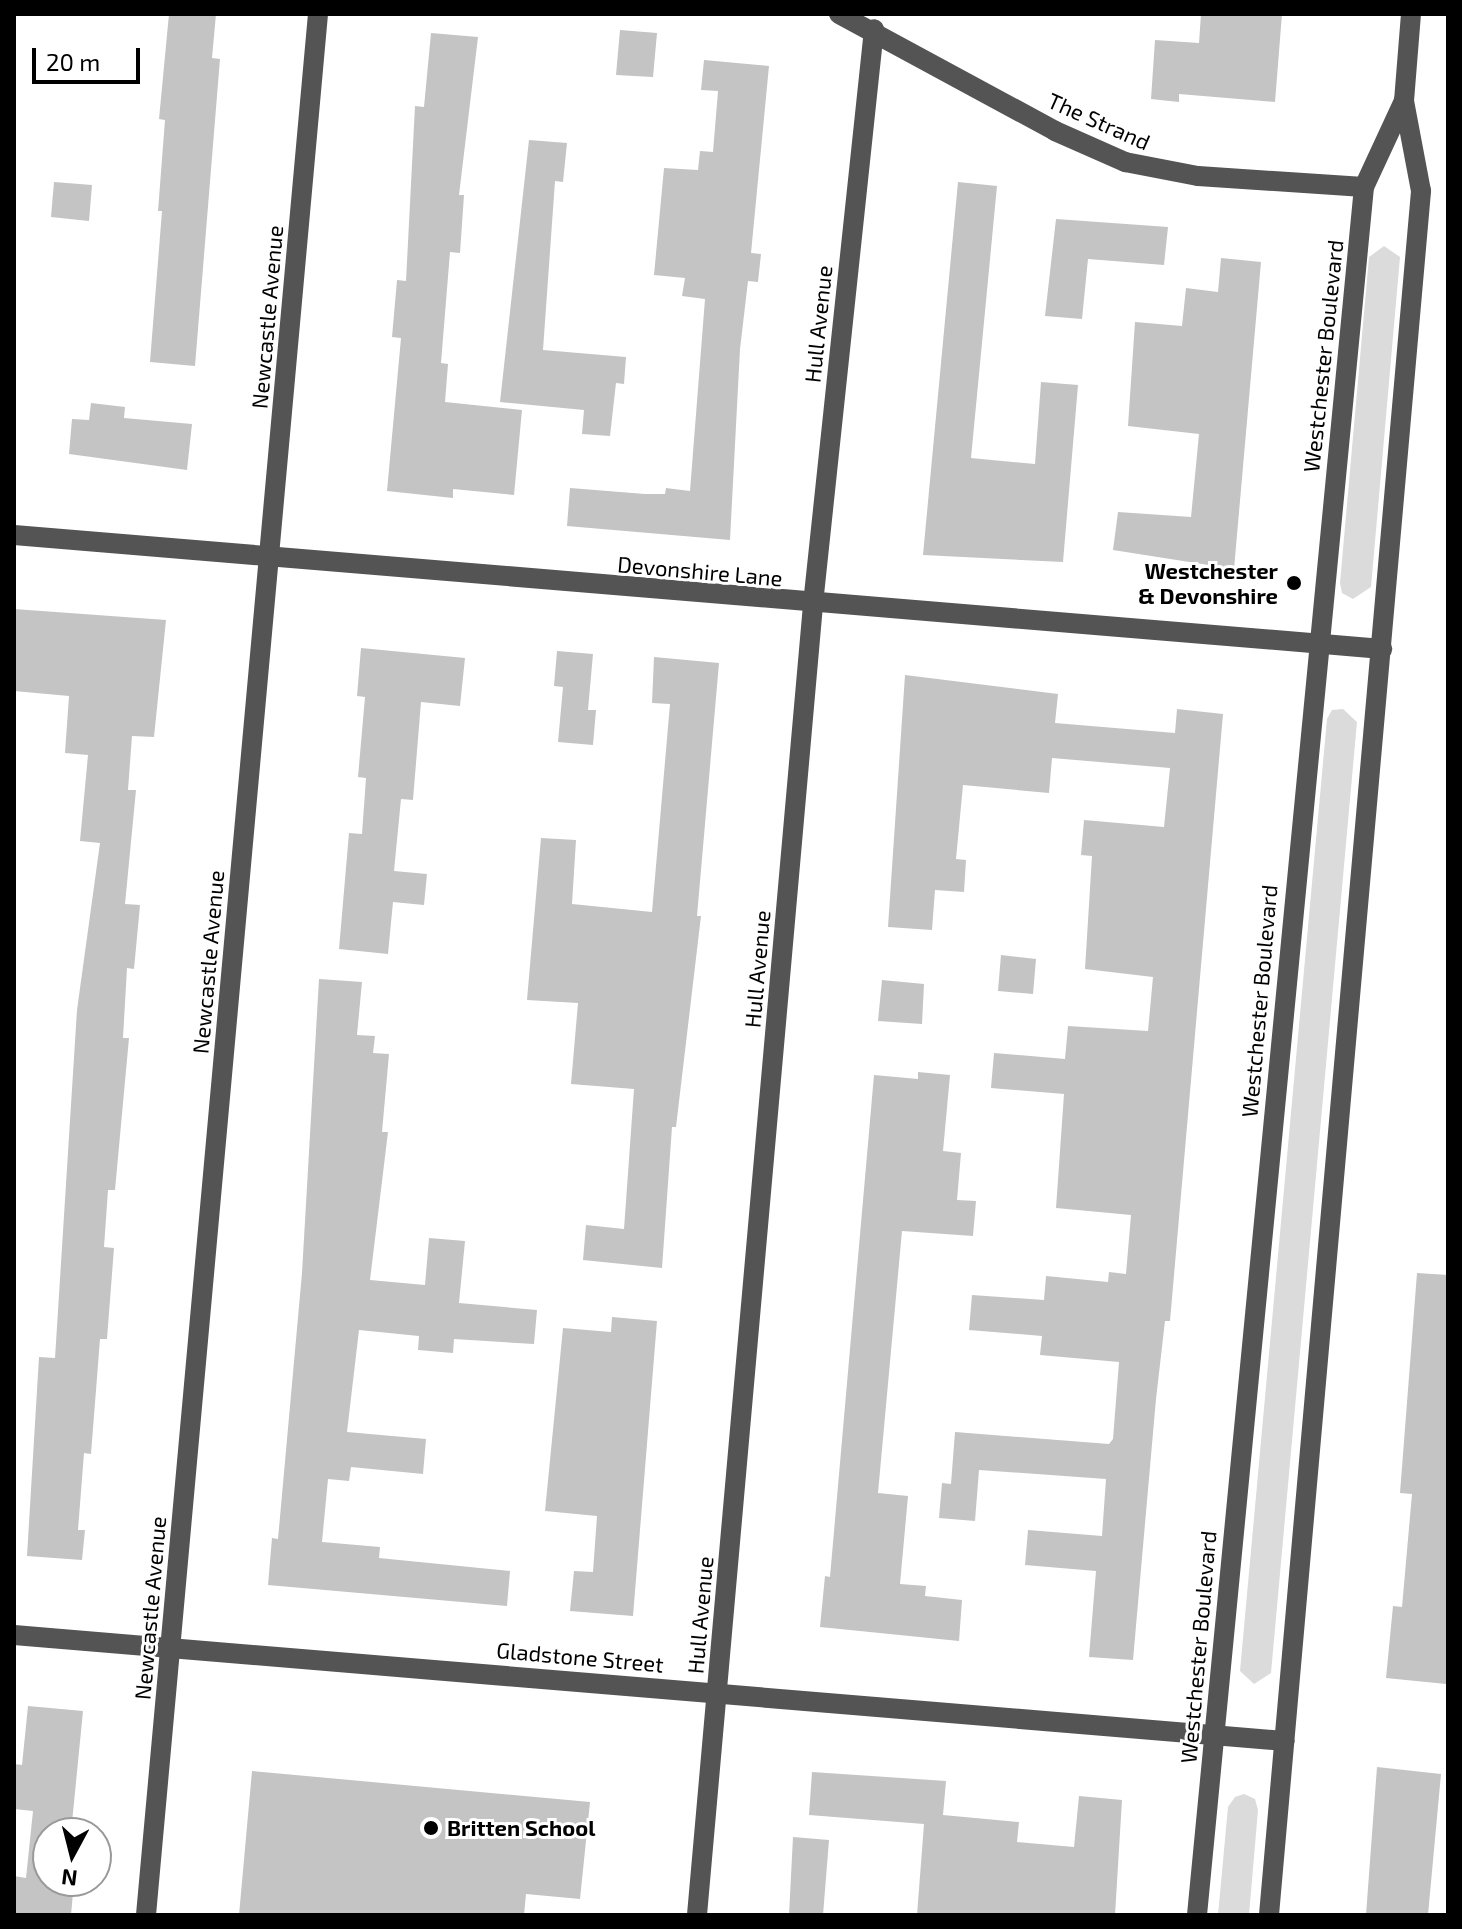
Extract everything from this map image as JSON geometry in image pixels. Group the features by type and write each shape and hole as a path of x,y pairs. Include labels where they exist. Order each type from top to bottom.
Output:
{"street":[{"name":"Newcastle Avenue","path":"146,1915 318,14"},
{"name":"The Strand","path":"839,14 874,29 1055,131 1125,162 1198,176 1364,187"},
{"name":"Westchester Boulevard","path":"1269,1915 1421,191 1404,101 1411,14"},
{"name":"Hull Avenue","path":"697,1915 813,604 874,29"},
{"name":"Westchester Boulevard","path":"1197,1915 1317,645 1364,187 1404,101"},
{"name":"Devonshire Lane","path":"14,535 269,559 1382,649"},
{"name":"Gladstone Street","path":"14,1635 1285,1741"}],"shaded area":[{"path":"1384,246 1400,257 1371,587 1353,599 1342,593 1340,583 1369,257"},
{"path":"1343,709 1357,722 1271,1673 1254,1684 1240,1671 1327,719 1332,710"},
{"path":"1244,1794 1255,1799 1258,1810 1249,1915 1218,1915 1228,1807 1235,1797"}],"building":[{"path":"169,14 216,14 212,58 220,59 195,366 150,362 162,211 158,211 165,120 159,119"},
{"path":"1201,14 1282,14 1275,102 1179,94 1179,102 1151,99 1155,40 1199,43"},
{"path":"620,30 657,33 653,77 616,75"},
{"path":"431,33 478,37 459,195 464,195 460,253 450,252 441,363 448,364 445,402 522,410 514,495 453,489 453,498 387,491 401,338 392,337 397,280 406,281 415,106 424,107"},
{"path":"704,60 769,66 751,253 761,254 758,282 748,281 740,349 730,540 567,526 570,488 645,494 665,494 666,488 690,491 705,299 682,296 685,278 654,275 664,168 698,170 700,151 713,152 718,91 701,90"},
{"path":"529,140 567,143 563,182 555,181 543,350 626,357 624,384 616,383 610,436 582,434 584,410 500,402"},
{"path":"54,182 92,185 89,221 51,217"},
{"path":"958,182 997,186 971,458 1035,464 1041,382 1078,385 1063,562 923,555"},
{"path":"1056,219 1168,227 1164,265 1088,259 1082,319 1045,316"},
{"path":"1221,258 1261,262 1234,569 1113,550 1118,512 1191,517 1199,434 1128,426 1135,322 1182,326 1186,288 1218,292"},
{"path":"91,403 125,407 124,418 192,424 187,470 69,454 72,419 89,420"},
{"path":"14,609 166,620 154,737 132,736 128,790 136,790 125,904 140,905 134,969 127,968 123,1038 129,1038 115,1190 108,1190 104,1247 114,1248 107,1339 100,1339 91,1454 84,1453 78,1530 85,1530 82,1560 27,1556 39,1357 55,1358 77,1010 100,843 80,841 88,755 65,753 69,696 14,691"},
{"path":"361,648 465,658 460,706 421,702 413,800 401,799 394,871 427,874 424,905 393,902 388,954 339,949 349,833 362,834 366,778 358,777 365,697 357,696"},
{"path":"557,651 593,654 588,710 596,710 593,745 558,742 563,687 554,686"},
{"path":"654,657 719,663 697,916 701,916 676,1127 672,1127 662,1268 583,1260 586,1225 624,1229 634,1089 571,1084 578,1003 527,1000 541,838 576,840 572,904 652,912 670,704 652,703"},
{"path":"905,675 1058,694 1055,723 1175,733 1177,709 1223,714 1170,1321 1165,1321 1156,1399 1133,1660 1089,1657 1096,1571 1025,1565 1028,1530 1102,1536 1106,1479 979,1470 975,1521 939,1518 942,1483 951,1484 955,1432 1109,1444 1113,1439 1119,1362 1040,1355 1042,1336 969,1330 972,1295 1044,1300 1046,1276 1108,1282 1109,1272 1126,1274 1131,1215 1056,1208 1064,1094 991,1088 994,1053 1065,1059 1068,1026 1148,1031 1153,977 1085,969 1092,856 1081,855 1084,820 1164,827 1170,768 1052,758 1049,793 963,785 956,859 966,860 964,892 935,890 932,930 888,927"},
{"path":"1001,955 1036,959 1033,994 998,991"},
{"path":"319,979 362,982 357,1035 375,1036 373,1053 389,1054 382,1132 388,1132 370,1280 425,1285 429,1238 465,1241 459,1303 537,1310 534,1344 454,1339 453,1353 418,1350 419,1336 359,1330 347,1432 426,1439 423,1474 351,1467 349,1481 328,1479 322,1542 380,1547 379,1558 510,1571 507,1606 268,1585 272,1538 278,1539 302,1273"},
{"path":"882,980 924,984 922,1024 878,1021"},
{"path":"918,1072 950,1075 943,1151 961,1153 957,1200 976,1201 973,1236 902,1231 878,1493 908,1496 900,1584 926,1586 925,1596 962,1600 959,1641 820,1627 825,1576 830,1577 874,1075 918,1079"},
{"path":"1417,1273 1448,1275 1446,1684 1386,1678 1393,1606 1402,1607 1412,1494 1400,1493"},
{"path":"612,1317 657,1321 633,1616 570,1611 574,1571 593,1572 597,1516 545,1511 563,1328 611,1332"},
{"path":"28,1706 83,1711 73,1817 32,1817 33,1811 14,1809 14,1764 22,1765"},
{"path":"1377,1767 1441,1774 1428,1915 1366,1915"},
{"path":"252,1771 590,1802 580,1899 526,1894 524,1915 239,1915"},
{"path":"812,1772 946,1781 943,1815 1019,1822 1017,1842 1074,1847 1079,1796 1122,1800 1115,1915 917,1915 924,1824 809,1815"},
{"path":"32,1821 32,1897 73,1897 71,1915 14,1915 14,1876 26,1878"},
{"path":"793,1837 829,1840 823,1915 789,1915"}],"place":[{"name":"Westchester & Devonshire","path":"1294,583"},
{"name":"Britten School","path":"431,1828"}]}
